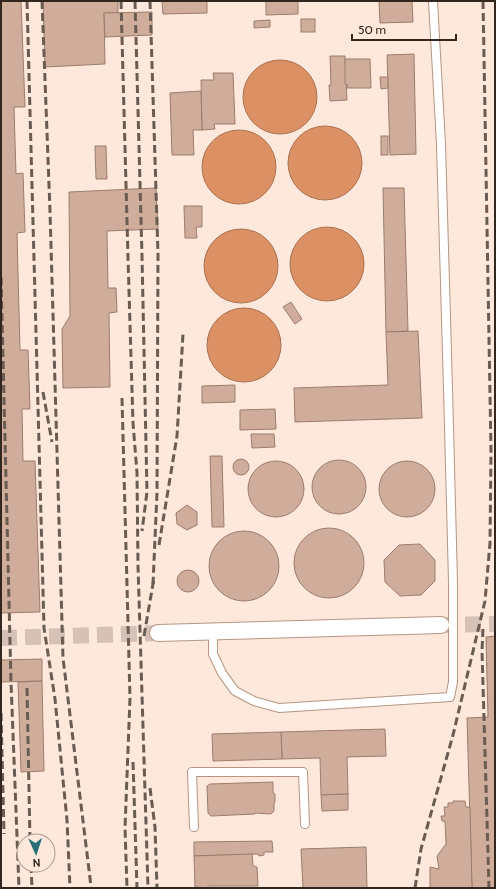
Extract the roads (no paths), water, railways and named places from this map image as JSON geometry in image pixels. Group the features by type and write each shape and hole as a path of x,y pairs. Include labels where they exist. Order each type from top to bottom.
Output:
{"street":[{"path":"158,633 442,625"}],"lane":[{"path":"213,632 213,654 222,673 235,691 254,701 279,708 450,697 453,682 454,582 441,144 433,1"},
{"path":"194,826 192,772 303,772 305,824"}],"tunnel":[{"path":"441,625 495,624"},
{"path":"1,638 158,633"}],"railway":[{"path":"27,1 44,628 55,699 67,820 70,888"},
{"path":"42,1 50,211 63,658 91,888"},
{"path":"121,1 133,423 137,473 138,566 148,888"},
{"path":"135,1 147,492 142,531"},
{"path":"150,1 158,254 157,493 153,584"},
{"path":"415,888 421,849 453,735 485,601 490,543 491,451 483,1"},
{"path":"1,277 11,682 19,888"},
{"path":"159,545 177,436 183,334"},
{"path":"43,392 52,442"},
{"path":"122,398 130,698 125,828 127,888"},
{"path":"144,636 154,578"},
{"path":"483,629 482,651 489,888"},
{"path":"27,688 30,833"},
{"path":"1,713 4,834"},
{"path":"133,762 137,888"},
{"path":"150,788 155,827 157,888"},
{"path":"31,873 32,888"}]}
